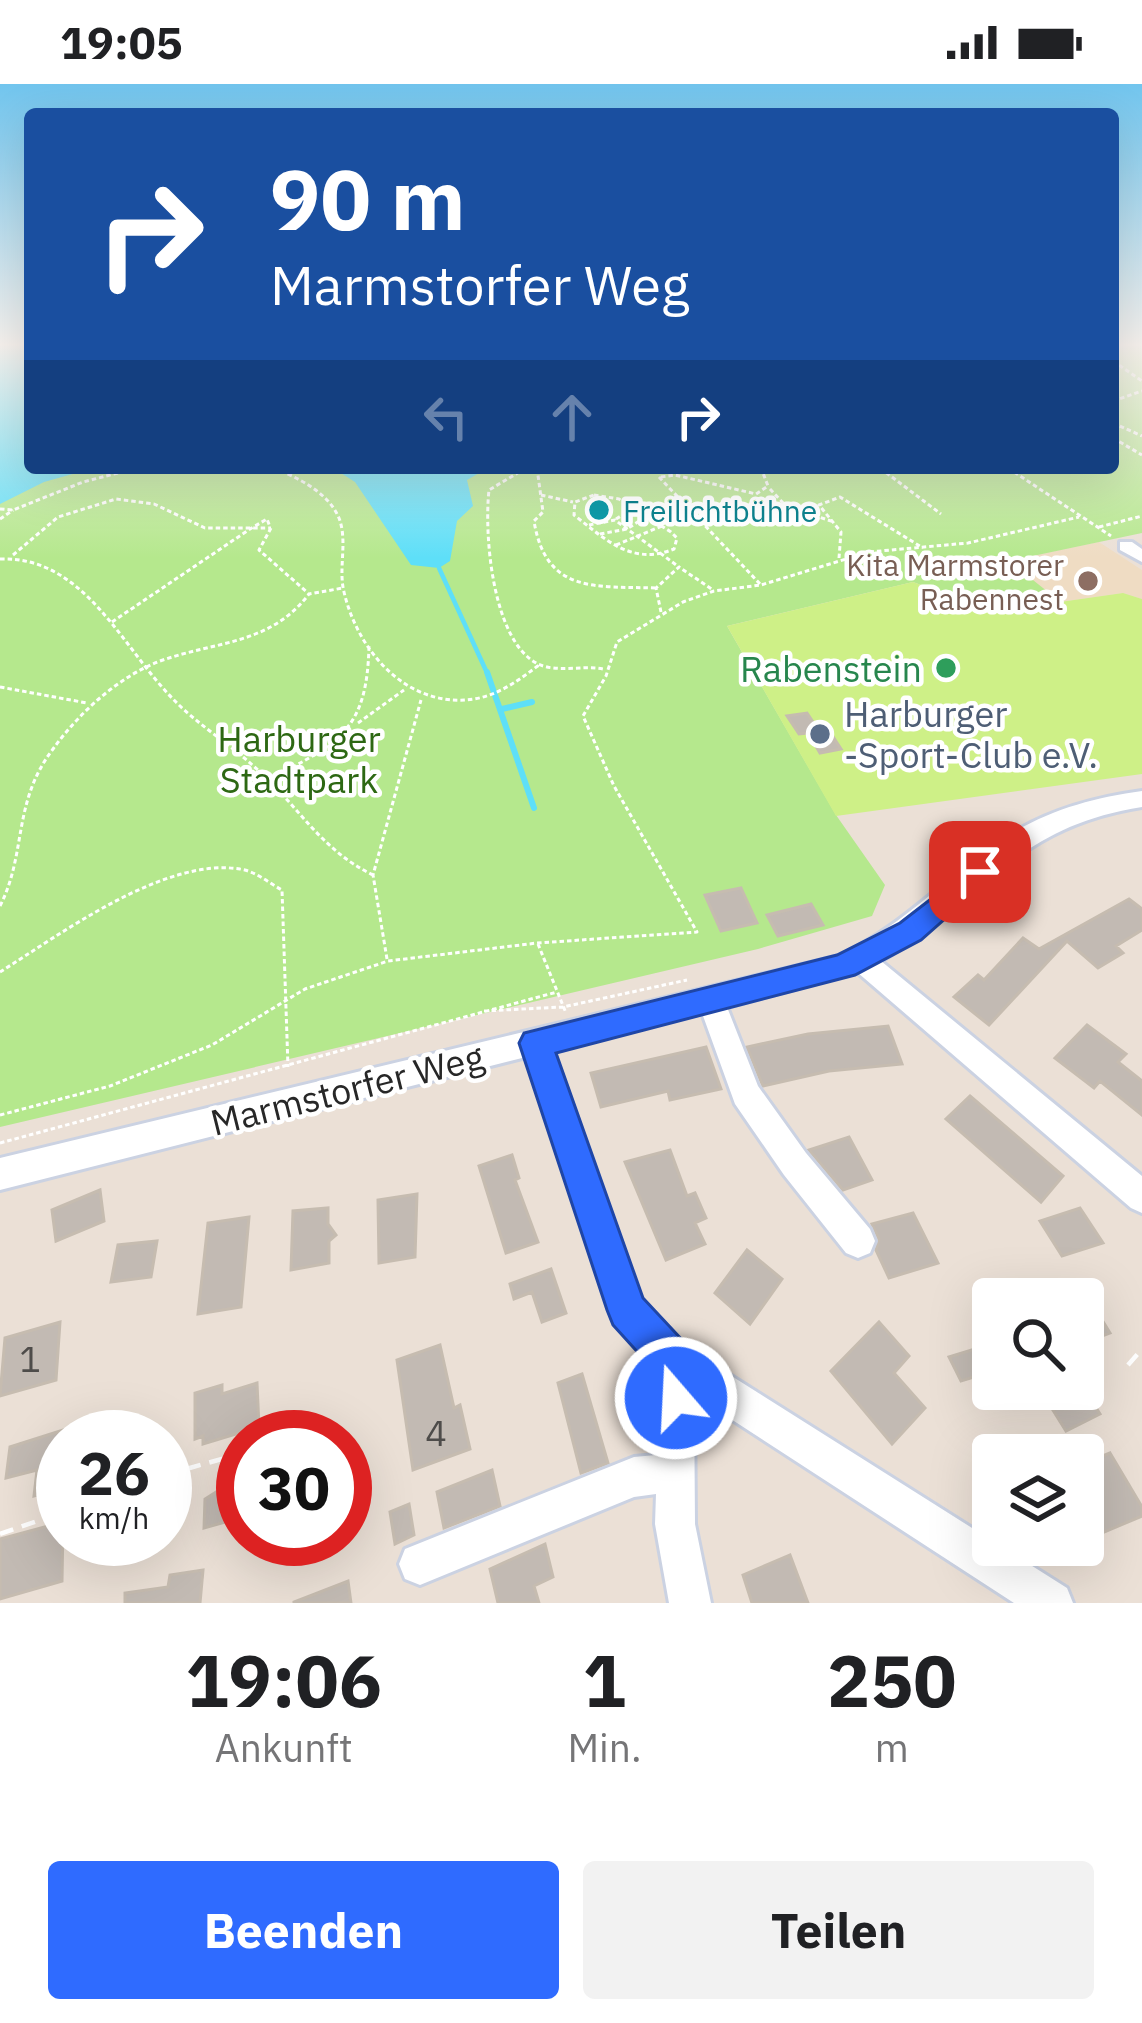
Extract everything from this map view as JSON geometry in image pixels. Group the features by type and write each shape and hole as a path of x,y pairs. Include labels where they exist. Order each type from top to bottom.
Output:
{"street":[{"name":"Marmstorfer Weg","path":"0,1174 536,1043 569,1020 860,959 910,932 993,860 1041,828 1084,809 1142,799"},
{"path":"860,959 1142,1197"},
{"path":"705,989 746,1094 794,1164 857,1240"},
{"path":"536,1043 627,1310 671,1359 1052,1603"},
{"path":"671,1359 675,1523 690,1603"},
{"path":"420,1564 634,1477 675,1472"}],"path":[{"path":"0,519 83,482 113,474"},
{"path":"286,474 311,487 338,517 343,588 352,620 385,672 405,689 433,700 482,696 529,675 539,665"},
{"path":"514,474 496,483 485,506 497,601 529,658 539,665 604,669"},
{"path":"538,474 542,512 534,521 535,541 560,578 575,585 656,587 679,567"},
{"path":"763,474 786,506 836,523"},
{"path":"888,474 940,514"},
{"path":"1017,474 1097,527 1142,516"},
{"path":"761,585 659,477 675,476 756,494 768,486"},
{"path":"541,495 575,502 607,495 677,538 674,549 645,559 614,546 574,515 575,502"},
{"path":"839,561 841,532 819,505 840,497 924,549"},
{"path":"11,556 25,538 64,513 113,500 153,504 205,528 271,528"},
{"path":"587,525 615,520 634,508"},
{"path":"0,509 13,510"},
{"path":"599,534 627,529 646,516"},
{"path":"0,1115 110,1086 212,1046 321,982 388,961 538,943 697,932 595,748 583,716 606,676 604,669 616,642 661,612 714,591 761,585 869,552 924,549 1079,517"},
{"path":"111,622 268,519 271,528 259,550 309,594"},
{"path":"615,520 714,591"},
{"path":"614,546 662,526"},
{"path":"0,559 11,556 45,565 62,577 111,622 174,700 268,779 314,841 373,875"},
{"path":"656,587 661,612"},
{"path":"0,906 11,889 20,818 34,776 88,704 145,668 254,637 294,613 309,594 343,588"},
{"path":"356,724 370,692 369,644"},
{"path":"0,687 88,704"},
{"path":"268,779 338,742 405,689"},
{"path":"388,961 373,875 422,698"},
{"path":"0,972 88,918 181,874 241,869 282,890 288,1067"},
{"path":"538,943 569,1020"},
{"path":"476,1012 569,1020 705,989"},
{"path":"0,1143 557,992"},
{"path":"1128,1365 1142,1348"},
{"path":"0,1534 36,1522"}],"shaded area":[{"name":"Kita Marmstorer Rabennest","path":"1099,542 1142,570 1142,599 1123,593 1060,602 1007,561"}],"green space":[{"name":"Harburger Stadtpark","path":"0,416 24,416 24,474 1119,474 1119,416 1142,416 1142,533 1009,561 1048,592 972,604 913,582 727,626 836,815 885,885 872,916 758,949 0,1127"},
{"name":"Rabenstein","path":"913,582 972,604 1048,592 1060,602 1123,593 1142,599 1142,774 836,816 727,626"}],"water":[{"path":"0,416 24,416 24,474 73,474 0,504"},
{"path":"342,474 478,474 467,480 473,506 457,521 450,561 439,568 411,565 355,482"}],"building":[{"name":"Harburger -Sport-Club e.V.","path":"807,713 815,725 824,723 841,749 820,753 808,733 799,734 787,716"},
{"path":"741,888 757,923 721,931 705,895"},
{"path":"1129,899 1142,909 1142,930 1116,946 1123,953 1098,968 1067,941 989,1025 954,997 978,975 984,980 1023,938 1039,949"},
{"path":"811,904 823,925 778,936 767,915"},
{"path":"1087,1025 1126,1054 1118,1062 1142,1081 1142,1115 1100,1081 1094,1088 1055,1058"},
{"path":"888,1026 902,1064 829,1071 763,1086 747,1047 808,1034"},
{"path":"706,1047 721,1089 670,1100 668,1091 601,1107 591,1073"},
{"path":"970,1096 1063,1176 1041,1202 946,1119"},
{"path":"849,1137 872,1180 843,1190 809,1150"},
{"path":"670,1150 687,1196 695,1193 706,1218 695,1223 705,1244 666,1260 625,1162"},
{"path":"512,1155 519,1178 515,1180 538,1242 506,1253 479,1166"},
{"path":"100,1190 104,1221 56,1241 52,1210"},
{"path":"417,1194 415,1257 379,1263 378,1200"},
{"path":"328,1208 328,1224 336,1235 329,1241 329,1263 291,1270 293,1211"},
{"path":"1080,1208 1103,1243 1062,1256 1040,1221"},
{"path":"913,1213 938,1263 889,1278 876,1250 879,1239 872,1224"},
{"path":"249,1217 241,1307 198,1314 208,1223"},
{"path":"157,1241 151,1277 111,1282 118,1245"},
{"path":"747,1250 782,1279 750,1324 715,1293"},
{"path":"551,1269 566,1313 542,1322 532,1292 514,1299 510,1284"},
{"path":"60,1322 56,1380 0,1396 5,1338"},
{"path":"879,1322 909,1356 894,1373 925,1408 892,1444 831,1371"},
{"path":"440,1345 454,1408 460,1405 470,1449 413,1470 397,1360"},
{"path":"972,1350 972,1378 961,1381 949,1357"},
{"path":"582,1374 608,1463 581,1473 558,1383"},
{"path":"257,1383 258,1410 216,1410 216,1440 203,1444 203,1436 195,1439 195,1393 222,1385 222,1394"},
{"path":"1053,1410 1097,1410 1100,1414 1066,1431"},
{"path":"36,1439 36,1470 6,1478 10,1447"},
{"path":"1110,1453 1142,1507 1142,1516 1104,1532 1104,1455"},
{"path":"492,1470 500,1506 444,1528 437,1492"},
{"path":"216,1492 216,1525 204,1528 205,1499"},
{"path":"409,1504 414,1535 395,1544 390,1512"},
{"path":"36,1529 36,1566 62,1566 62,1581 0,1599 0,1539"},
{"path":"545,1544 553,1577 534,1586 539,1603 498,1603 490,1569"},
{"path":"790,1555 808,1603 752,1603 743,1575"},
{"path":"203,1570 200,1603 125,1603 125,1593 168,1587 170,1575"},
{"path":"348,1581 351,1603 294,1603 294,1602"}],"waterway":[{"path":"439,568 488,675"},
{"path":"487,672 534,808"},
{"path":"502,709 532,702"}],"place":[{"name":"Freilichtbühne","path":"599,510"},
{"name":"Kita Marmstorer Rabennest","path":"1088,581"},
{"name":"Rabenstein","path":"946,668"},
{"name":"Harburger -Sport-Club e.V.","path":"820,734"}],"route":[{"path":"676,1398 671,1359 627,1310 536,1043 844,966 910,932 980,872"}]}
